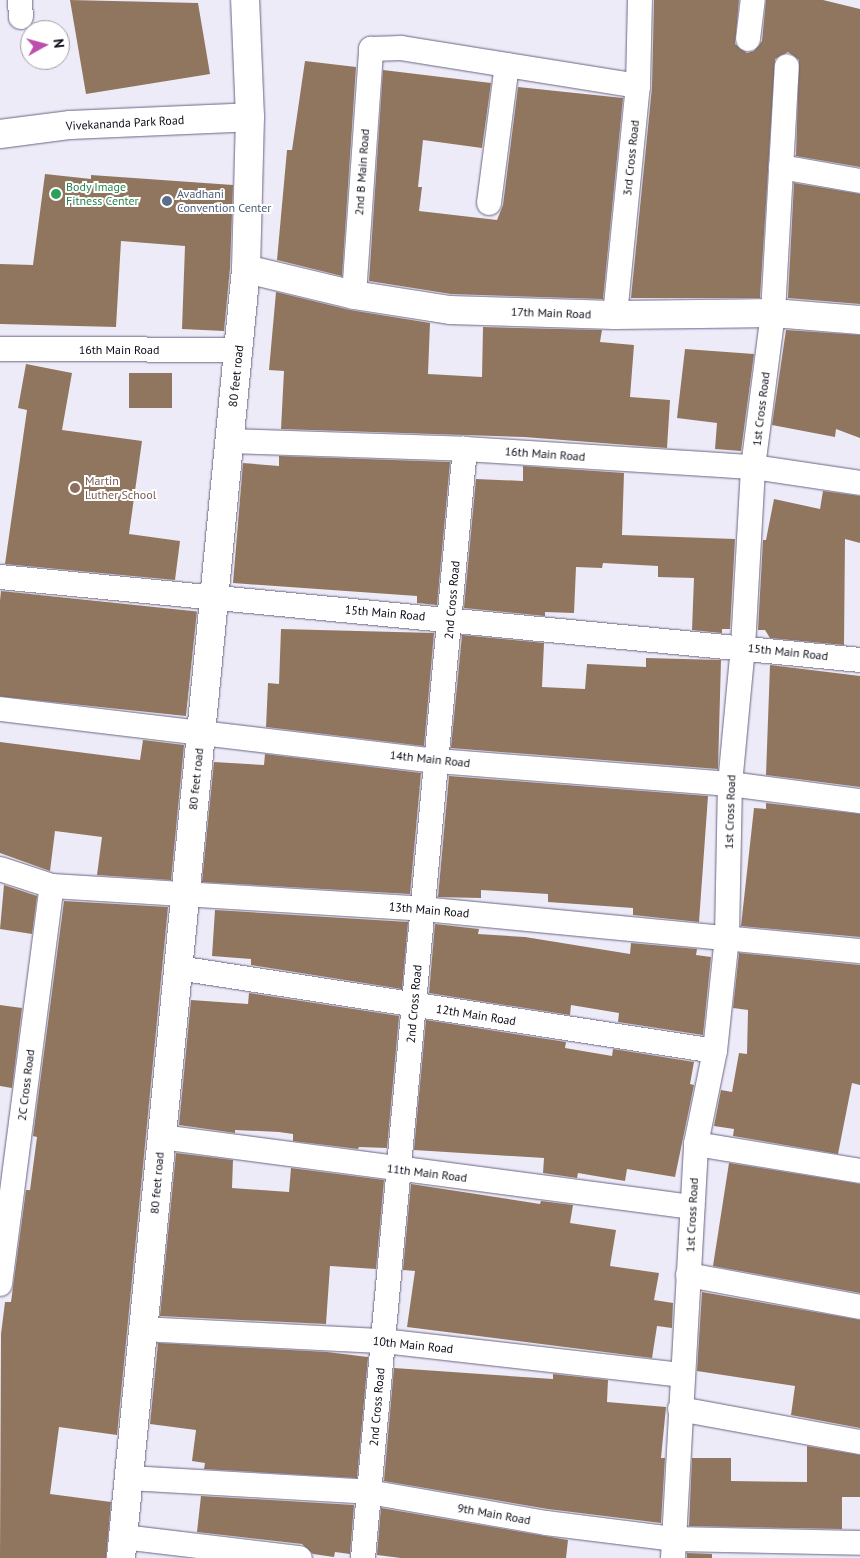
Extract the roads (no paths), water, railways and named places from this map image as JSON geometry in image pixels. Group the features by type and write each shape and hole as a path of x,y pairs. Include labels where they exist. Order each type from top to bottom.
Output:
{"street":[{"name":"80 feet road","path":"122,1548 246,269 250,117 245,0"},
{"name":"3rd Cross Road","path":"615,315 638,86 640,0"},
{"path":"748,39 753,0"},
{"name":"2nd B Main Road","path":"354,295 371,49 401,48 507,65"},
{"path":"488,203 507,65 638,86"},
{"name":"1st Cross Road","path":"674,1548 680,1409 696,1144 715,1051 727,937 730,784 743,647 753,467 773,313 788,66"},
{"name":"Vivekananda Park Road","path":"0,134 70,125 250,117"},
{"path":"781,167 860,181"},
{"name":"17th Main Road","path":"246,269 354,295 450,310 615,315 773,313 860,320"},
{"name":"16th Main Road","path":"0,349 238,350"},
{"name":"16th Main Road","path":"229,441 465,449 753,467 860,483"},
{"name":"2nd Cross Road","path":"363,1558 465,449"},
{"name":"15th Main Road","path":"0,577 743,647 860,660"},
{"name":"14th Main Road","path":"0,709 437,761 730,784 860,801"},
{"name":"13th Main Road","path":"0,869 52,886 423,909 860,951"},
{"name":"2C Cross Road","path":"0,1284 52,886"},
{"name":"12th Main Road","path":"178,968 715,1051"},
{"name":"11th Main Road","path":"161,1137 692,1207"},
{"path":"696,1144 860,1172"},
{"path":"688,1276 860,1307"},
{"name":"10th Main Road","path":"143,1329 383,1341 682,1375"},
{"path":"680,1409 860,1442"},
{"name":"9th Main Road","path":"129,1478 369,1492 674,1548 860,1543"},
{"path":"122,1548 300,1558"}],"place":[{"name":"Body Image Fitness Center","path":"56,194"},
{"name":"Avadhani Convention Center","path":"167,201"},
{"name":"Martin Luther School","path":"75,488"}]}
